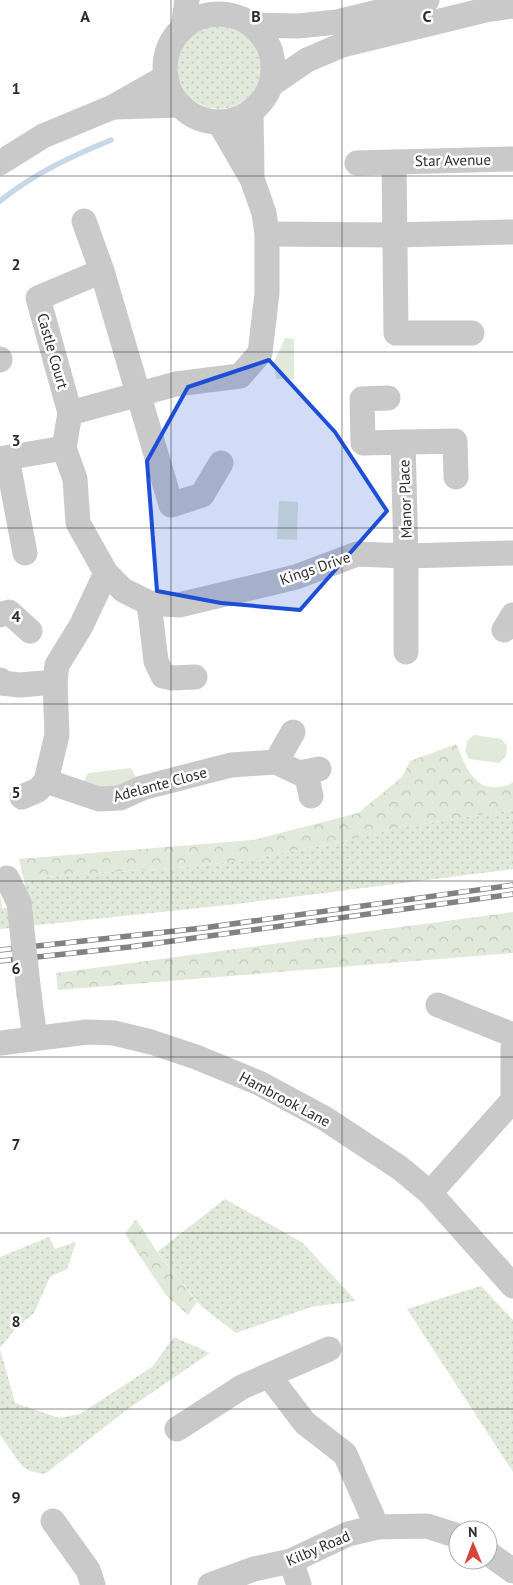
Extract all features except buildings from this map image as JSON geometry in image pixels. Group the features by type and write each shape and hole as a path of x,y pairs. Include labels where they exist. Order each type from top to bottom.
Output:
{"street":[{"path":"183,27 187,0"},
{"path":"253,25 298,26 337,22 427,0"},
{"path":"219,6 253,25 264,36 272,51 274,68 272,84 264,100 251,112 236,120 219,122 205,120 191,114 180,105 170,92 166,77 165,59 171,41 183,27 219,6"},
{"path":"272,84 307,60 342,45 485,10 513,6"},
{"path":"0,162 43,136 113,107 166,77"},
{"path":"113,107 180,105"},
{"path":"251,112 252,179"},
{"path":"25,554 4,459 64,448 70,413 176,384 240,376 260,353 267,293 264,213 252,179 219,122"},
{"name":"Star Avenue","path":"357,163 513,159"},
{"name":"Star Avenue","path":"394,162 396,333 472,333"},
{"path":"84,221 102,271 171,505 202,495 221,463"},
{"path":"266,234 395,235 513,232"},
{"name":"Castle Court","path":"70,413 38,298 102,271"},
{"name":"Manor Place","path":"388,398 362,399 363,443 455,441 456,477"},
{"name":"Manor Place","path":"403,442 406,652"},
{"name":"Kings Drive","path":"64,448 76,480 78,523 106,573 123,590 149,603 179,605 296,577 358,554 406,556 513,553"},
{"path":"22,797 38,790 46,782 57,734 55,682 57,665 81,626 106,573"},
{"path":"149,603 156,661 163,676 172,678 195,677"},
{"path":"0,615 9,612 30,630"},
{"path":"0,680 1,683 20,685 55,682"},
{"path":"276,762 293,732"},
{"name":"Adelante Close","path":"46,782 99,799 120,798 142,788 231,765 276,762 299,773 313,770 311,796"},
{"path":"8,878 19,903 35,1038"},
{"path":"438,1005 513,1035"},
{"name":"Hambrook Lane","path":"0,1043 87,1032 114,1033 151,1042 204,1060 259,1083 324,1118 400,1168 430,1193 513,1286"},
{"path":"430,1193 513,1100 513,1048"},
{"path":"177,1429 242,1387 329,1349"},
{"path":"269,1376 305,1422 345,1454 377,1527"},
{"path":"53,1521 88,1570 93,1585"},
{"name":"Kilby Road","path":"210,1585 254,1569 292,1561 348,1534 377,1527 427,1526 448,1533"},
{"path":"292,1561 299,1585"},
{"path":"498,1561 513,1571"}],"highlighted area":[{"path":"269,360 335,432 387,511 300,610 221,603 157,591 147,461 188,387"}],"green space":[{"path":"219,25 242,32 254,44 261,67 254,90 242,102 219,109 196,102 184,90 177,67 184,44 196,32"},
{"path":"285,338 294,339 294,379 276,379 274,362"},
{"path":"279,501 298,502 297,540 277,539"},
{"path":"474,735 501,739 507,746 506,756 499,763 469,759 465,751 468,740"},
{"path":"456,744 466,767 476,780 482,784 489,787 498,787 513,782 513,810 396,828 340,842 244,860 192,867 64,875 24,880 19,859 253,840 358,813 402,777 410,761"},
{"path":"131,768 137,779 111,790 84,781 88,773"},
{"path":"513,810 513,869 237,904 0,929 0,893 2,908 7,908 28,920 24,880 64,875 192,867 244,860 340,842 396,828"},
{"path":"513,912 513,953 58,990 56,973"},
{"path":"225,1199 303,1243 356,1301 311,1307 236,1333 201,1306 157,1252"},
{"path":"136,1219 157,1252 197,1302 188,1315 166,1295 125,1234"},
{"path":"49,1237 55,1249 76,1242 67,1269 50,1277 34,1313 16,1328 0,1348 0,1257"},
{"path":"481,1286 513,1320 513,1472 407,1309"},
{"path":"174,1337 210,1353 125,1411 45,1474 30,1471 22,1466 0,1435 0,1349 15,1403 59,1418 80,1414 152,1367"}],"waterway":[{"path":"0,201 26,182 53,166 111,140"}],"railway":[{"path":"0,950 203,928 513,885"},
{"path":"0,961 129,947 513,894"}]}
